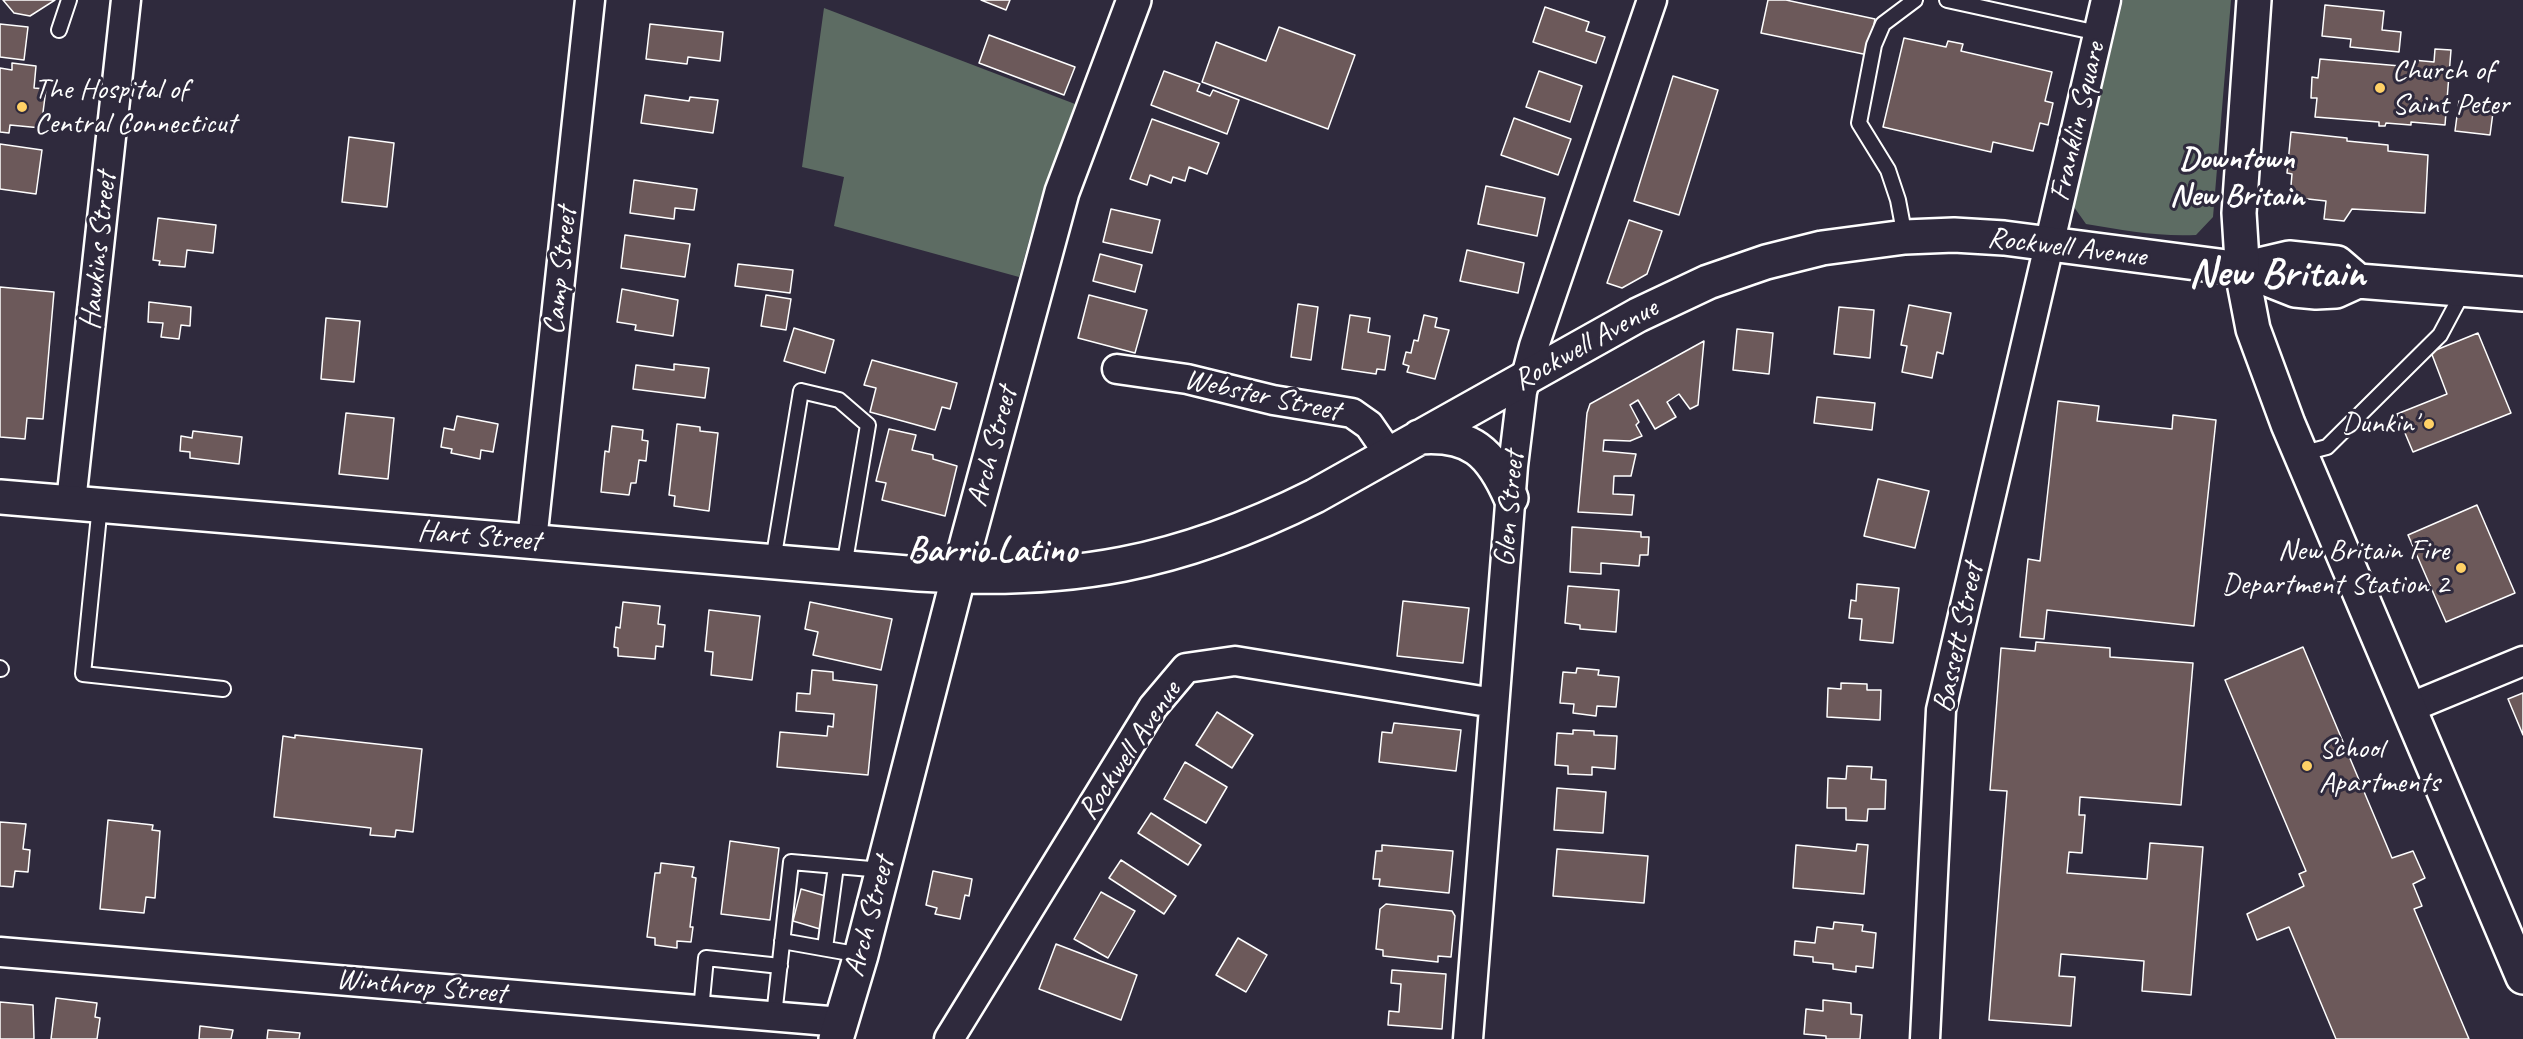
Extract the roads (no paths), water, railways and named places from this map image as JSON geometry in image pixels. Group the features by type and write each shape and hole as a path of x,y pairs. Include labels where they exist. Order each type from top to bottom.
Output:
{"street":[{"name":"Hawkins Street","path":"86,504 126,0"},
{"name":"Camp Street","path":"532,541 590,0"},
{"name":"Arch Street","path":"839,1030 861,955 958,576 1062,192 1134,0"},
{"name":"Glen Street","path":"1468,1039 1510,498 1525,378 1652,0"},
{"name":"Franklin Square","path":"2049,245 2106,0"},
{"path":"2254,0 2240,188 2242,269 2247,306 2256,341 2300,454 2523,977"},
{"name":"Rockwell Avenue","path":"958,576 999,578 1070,573 1127,564 1191,548 1282,512 1638,315 1722,276 1822,248 1905,237 1962,235 2242,269 2295,290 2336,291 2358,281 2464,290"},
{"name":"Bassett Street","path":"1925,1039 1941,710 2049,245"},
{"path":"2464,290 2523,294"},
{"name":"Webster Street","path":"1117,369 1187,379 1273,400 1352,413 1369,425 1389,454"},
{"path":"1419,437 1446,437 1478,448 1497,468 1510,498"},
{"name":"Hart Street","path":"0,496 958,576"},
{"name":"Rockwell Avenue","path":"949,1039 1153,707 1186,668 1235,661 1494,704"},
{"path":"2409,708 2523,661"},
{"name":"Winthrop Street","path":"0,952 774,1016 839,1030"}],"lane":[{"path":"59,30 69,0"},
{"path":"1905,237 1898,200 1888,170 1859,123 1874,45 1883,24 1915,0"},
{"path":"1947,0 2098,33"},
{"path":"2300,454 2327,447 2432,343 2440,334 2464,290"},
{"path":"773,561 801,391 839,400 868,425 844,567"},
{"path":"86,504 83,674 223,689"},
{"path":"774,1016 791,862 882,870"},
{"path":"825,948 836,866"},
{"path":"782,941 861,955"},
{"path":"701,1010 706,958 780,966"}],"place":[{"name":"Church of Saint Peter","path":"2380,88"},
{"name":"The Hospital of Central Connecticut","path":"22,107"},
{"name":"Dunkin'","path":"2429,424"},
{"name":"New Britain Fire Department Station 2","path":"2461,568"},
{"name":"School Apartments","path":"2307,766"}],"district":[{"name":"Downtown New Britain","path":"2237,178"},
{"name":"New Britain","path":"2277,275"},
{"name":"Barrio Latino","path":"992,552"}]}
